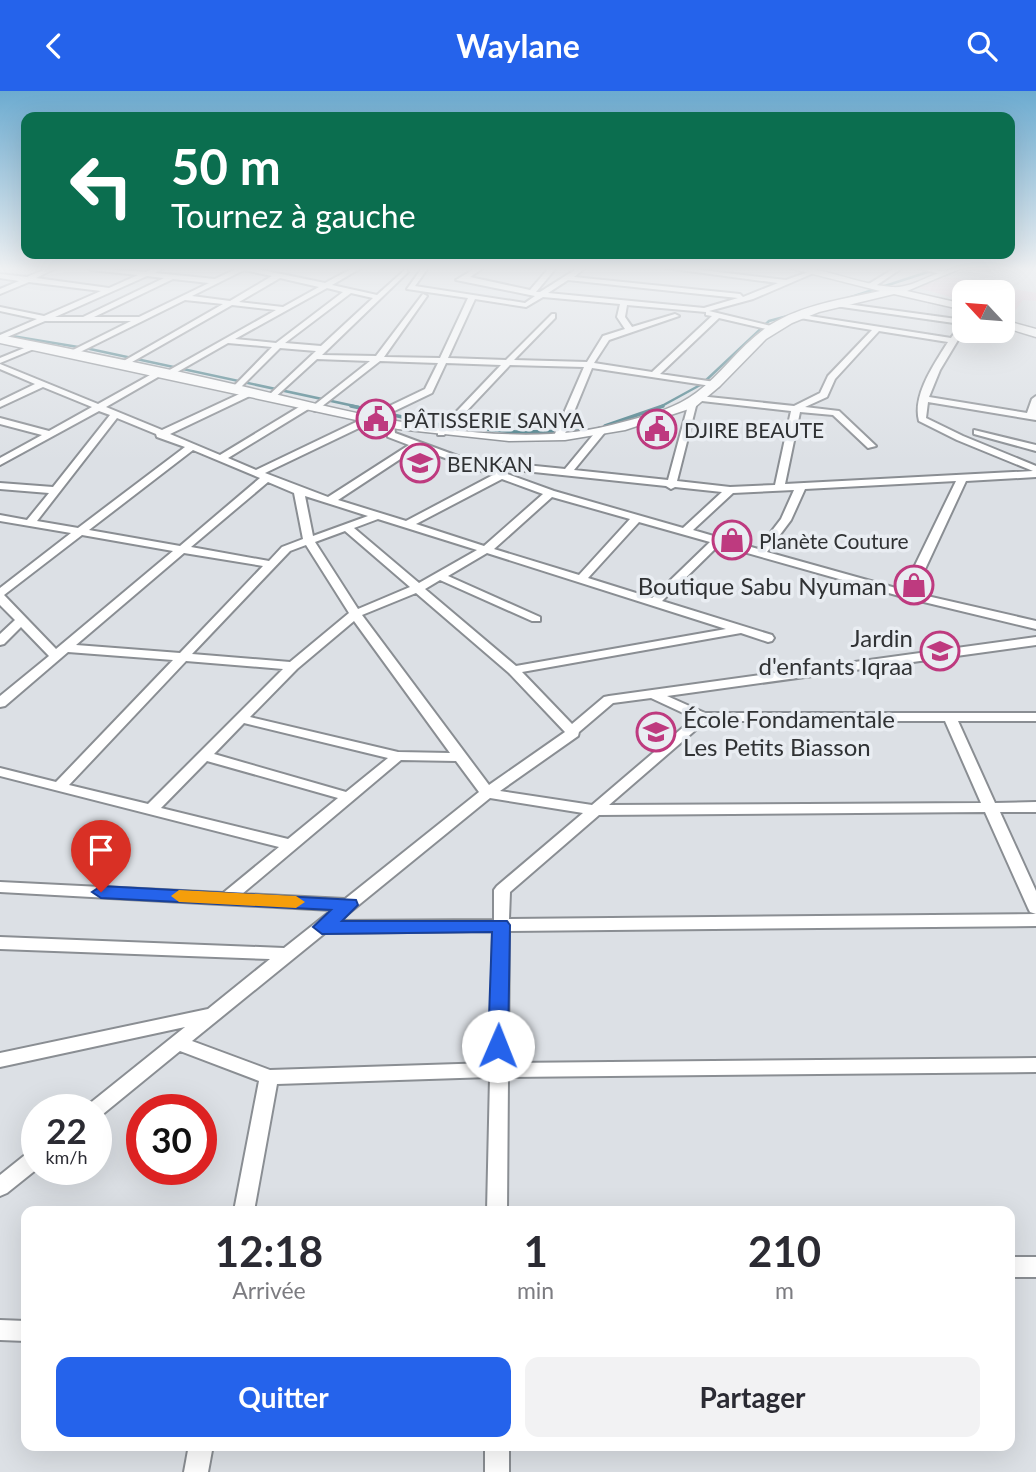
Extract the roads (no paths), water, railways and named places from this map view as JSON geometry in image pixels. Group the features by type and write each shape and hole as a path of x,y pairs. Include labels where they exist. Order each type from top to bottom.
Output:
{"main road":[{"path":"0,339 165,372 389,425 492,438 559,436 601,431 654,418 698,400 768,332"}],"street":[{"path":"74,353 116,332"},
{"path":"125,364 180,332"},
{"path":"0,462 96,408 242,332"},
{"path":"236,389 278,345 295,332"},
{"path":"272,397 341,332"},
{"path":"220,459 312,407 378,359 397,332"},
{"path":"0,703 182,549 260,477 429,391 455,332"},
{"path":"441,433 538,332"},
{"path":"559,436 589,365 606,338 620,332"},
{"path":"654,375 699,332"},
{"path":"796,408 824,394 831,378 874,332"},
{"path":"905,332 951,340 924,398 920,409 922,419 960,438 1036,469"},
{"path":"227,341 324,349"},
{"path":"0,363 37,346"},
{"path":"315,357 589,365 715,385"},
{"path":"0,363 114,416 299,491 768,638"},
{"path":"0,404 42,384"},
{"path":"160,435 251,393"},
{"path":"924,398 1033,416 1036,399"},
{"path":"671,486 698,400 836,413 871,446"},
{"path":"779,489 796,408"},
{"path":"977,432 988,409"},
{"path":"30,523 114,416"},
{"path":"0,421 50,434"},
{"path":"389,425 391,435 550,493 907,595 1036,625"},
{"path":"567,473 601,431"},
{"path":"960,438 977,432 1036,448"},
{"path":"329,501 415,445"},
{"path":"190,448 0,595 22,620 60,652 181,657 293,666"},
{"path":"0,449 17,453"},
{"path":"460,461 730,491 1036,474"},
{"path":"407,525 501,475"},
{"path":"907,595 962,479"},
{"path":"0,486 55,490"},
{"path":"760,553 786,520 800,488"},
{"path":"299,491 309,541 355,614 488,793 595,810 1036,807"},
{"path":"685,532 730,491"},
{"path":"151,810 293,666 355,614 420,587 487,549 550,493"},
{"path":"59,787 286,549 377,516"},
{"path":"0,518 270,564"},
{"path":"581,579 637,518"},
{"path":"347,527 420,587 513,670 572,731"},
{"path":"654,602 718,541"},
{"path":"439,576 536,619"},
{"path":"2,637 22,620"},
{"path":"513,670 742,629"},
{"path":"112,1096 488,793 573,733 572,731 609,700 650,692 1036,641"},
{"path":"650,692 703,717 1036,717"},
{"path":"949,716 1036,908"},
{"path":"497,1206 497,1070 502,890 703,717"},
{"path":"242,719 398,756 461,757"},
{"path":"205,756 349,797"},
{"path":"227,898 398,756"},
{"path":"0,772 291,845"},
{"path":"0,887 349,905"},
{"path":"322,927 1036,920"},
{"path":"0,943 288,954"},
{"path":"0,1060 214,1014"},
{"path":"178,1043 269,1077 497,1070 1036,1065"},
{"path":"245,1206 269,1077"},
{"path":"0,1187 21,1170"},
{"path":"1015,1267 1036,1267"},
{"path":"0,1330 21,1331"},
{"path":"196,1472 200,1451"},
{"path":"497,1451 497,1472"}],"waterway":[{"path":"660,407 702,384 757,332"},
{"path":"0,334 90,349 359,407"},
{"path":"351,406 440,425 516,432 586,431"},
{"path":"605,426 663,406"}],"place":[{"name":"PÂTISSERIE SANYA","path":"376,419"},
{"name":"DJIRE BEAUTE","path":"657,429"},
{"name":"BENKAN","path":"420,463"},
{"name":"Planète Couture","path":"732,540"},
{"name":"Boutique Sabu Nyuman","path":"914,585"},
{"name":"Jardin d'enfants Iqraa","path":"940,651"},
{"name":"École Fondamentale Les Petits Biasson","path":"656,732"}]}
